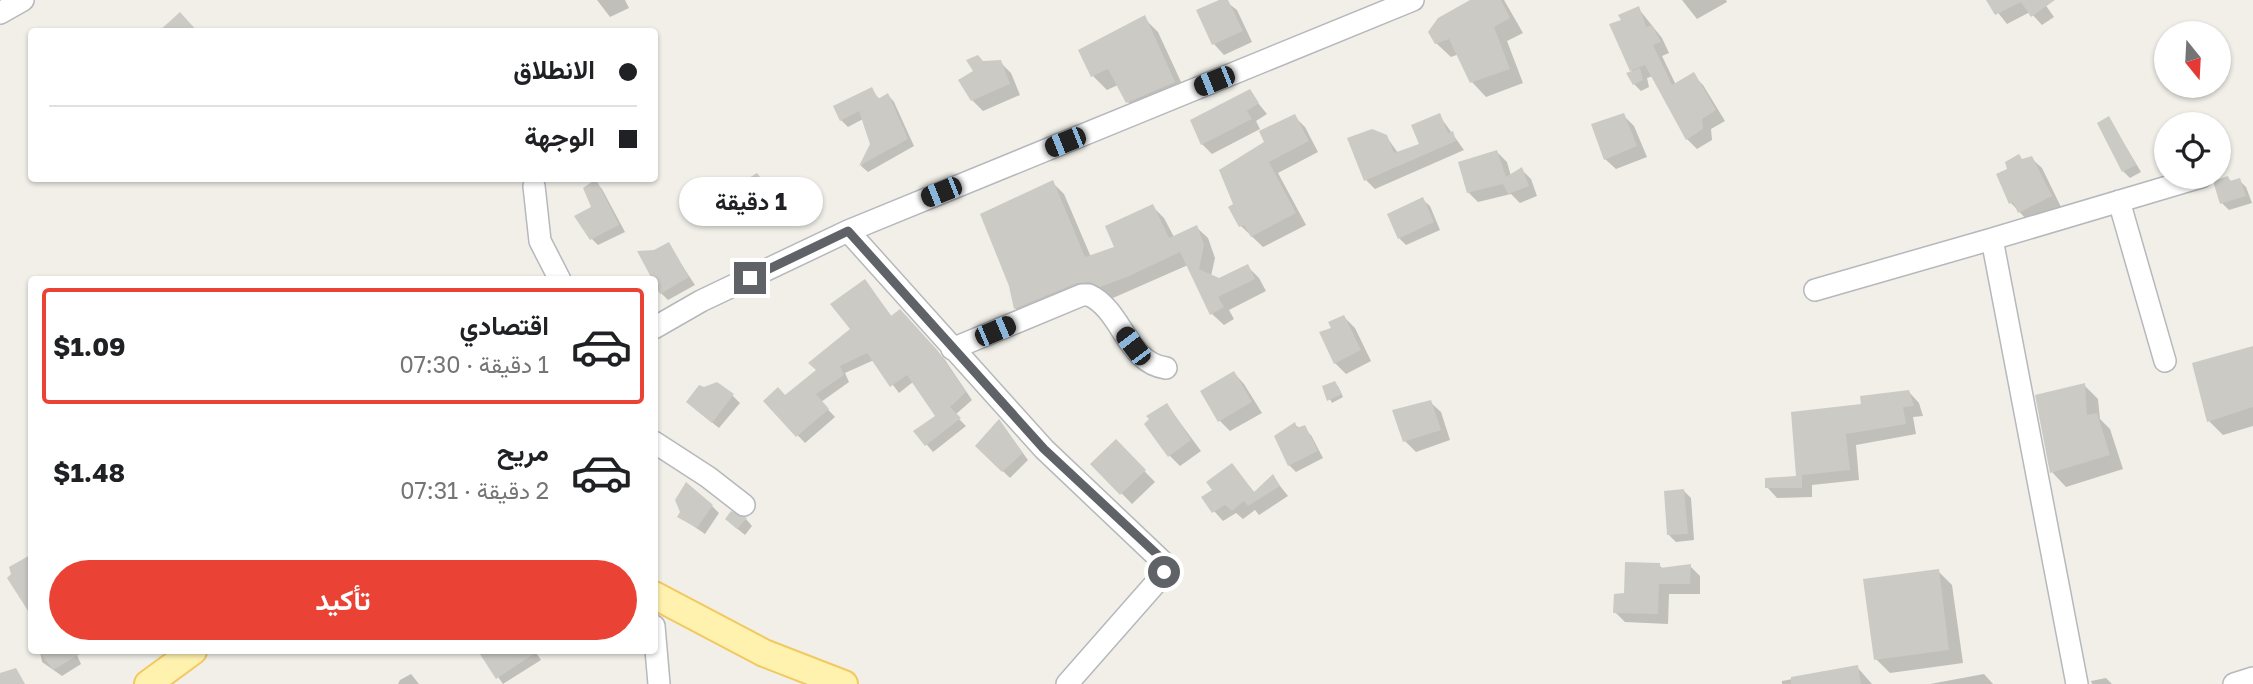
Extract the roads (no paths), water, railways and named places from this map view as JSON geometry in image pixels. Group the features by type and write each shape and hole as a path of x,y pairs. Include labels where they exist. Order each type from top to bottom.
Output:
{"main road":[{"path":"658,597 764,653 844,684"},
{"path":"150,684 189,654"}],"street":[{"path":"0,13 23,0"},
{"path":"658,326 701,301 848,231 1413,0"},
{"path":"534,186 540,241 558,276"},
{"path":"1815,290 2160,189"},
{"path":"2119,201 2165,361"},
{"path":"848,231 1044,449 1163,562 1161,577 1066,684"},
{"path":"1992,239 2077,684"},
{"path":"952,349 1082,295 1089,295 1109,313 1146,362 1166,368"},
{"path":"658,445 708,477 744,505"},
{"path":"656,654 659,684"},
{"path":"2234,684 2253,678"}]}
